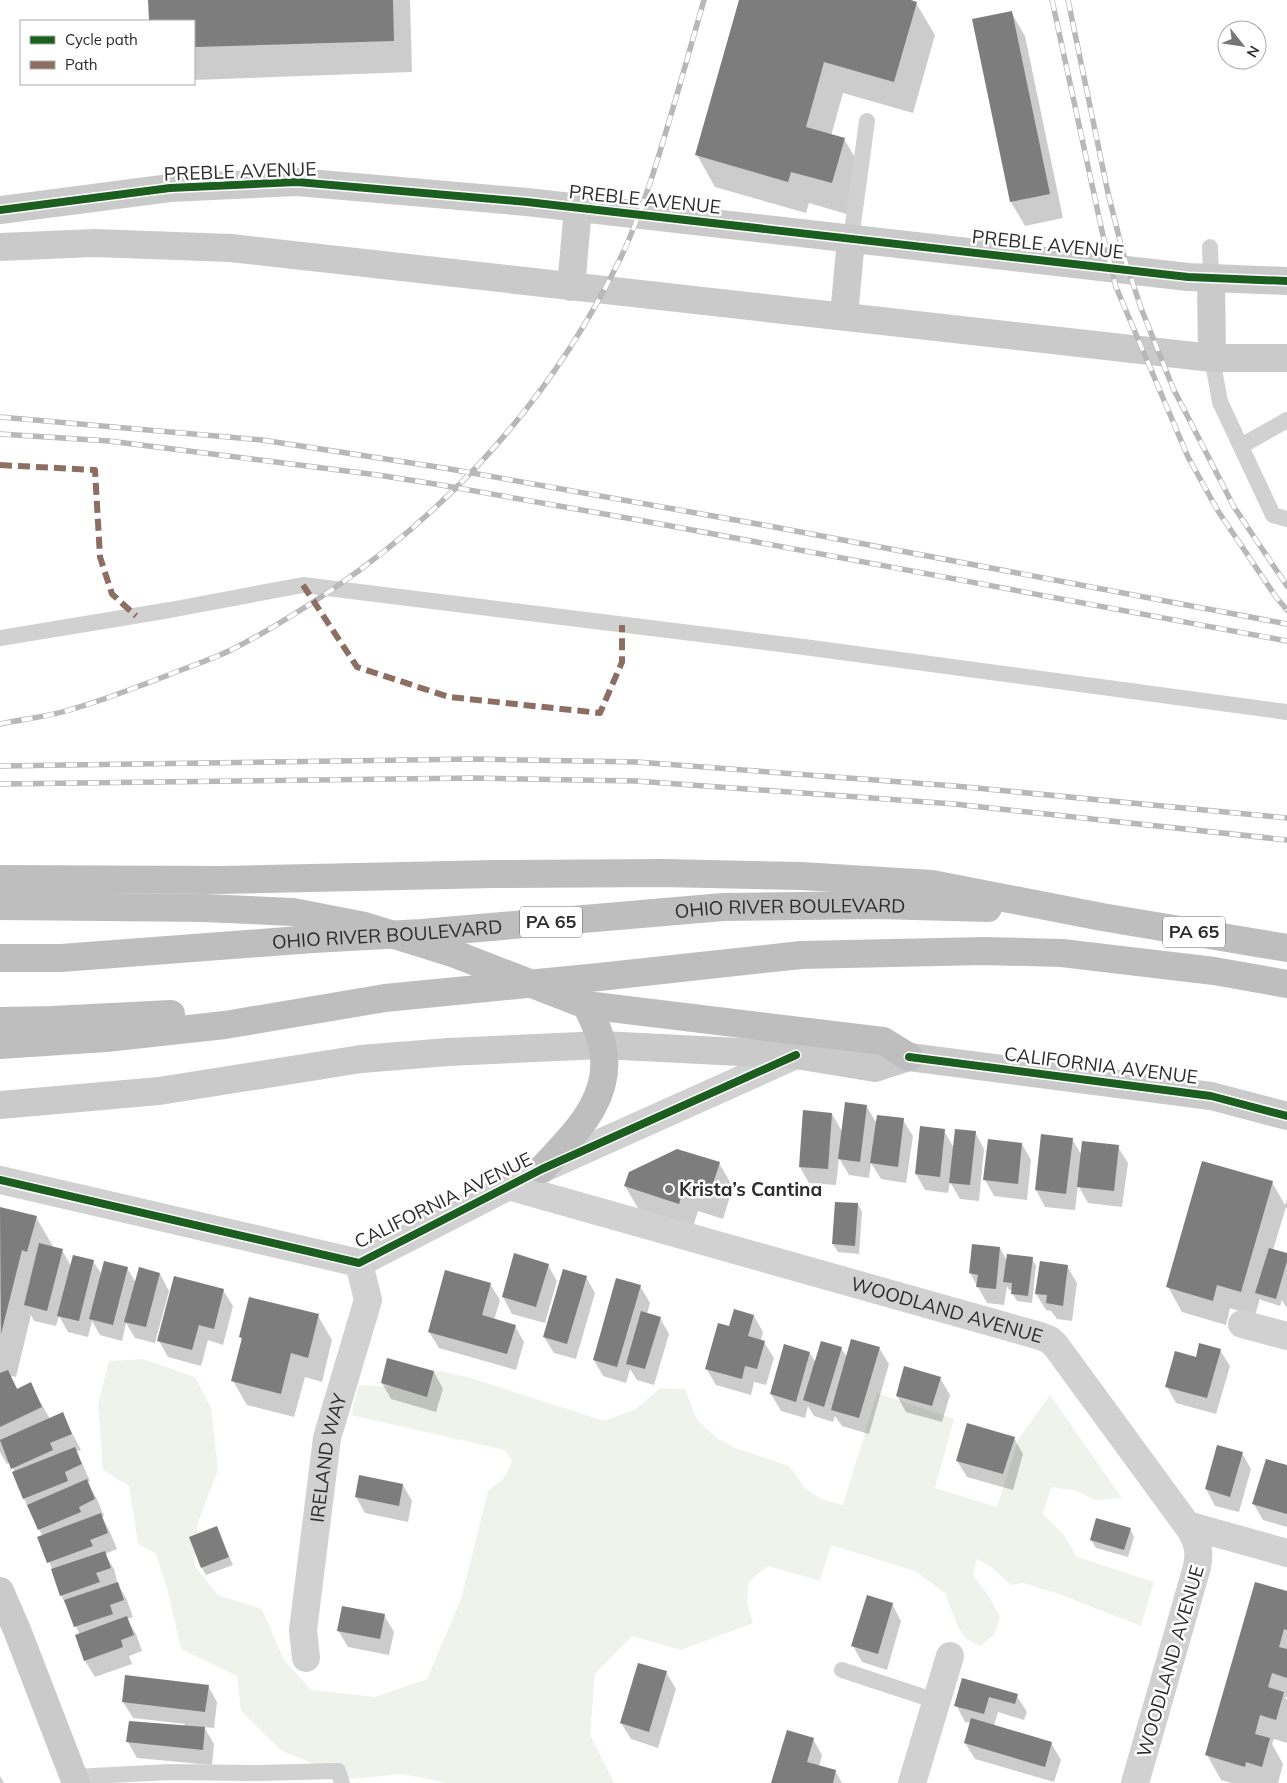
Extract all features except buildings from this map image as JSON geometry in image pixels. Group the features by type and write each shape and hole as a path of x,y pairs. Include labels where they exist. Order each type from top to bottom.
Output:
{"highway":[{"path":"0,879 221,880 494,874 655,873 801,876 932,884 1102,917"},
{"name":"OHIO RIVER BOULEVARD","path":"0,958 61,958 313,939 422,934 723,907 876,905 1010,909 1102,917"},
{"path":"0,906 204,908 293,912 365,926 455,954 598,1020 883,1041 909,1057"},
{"name":"PA 65","path":"1102,917 1287,948"},
{"name":"PA 65","path":"0,1021 233,1010 385,998 801,955 984,951 1062,953 1214,972 1287,984"},
{"path":"0,1045 106,1038 225,1025 385,998"},
{"path":"542,1169 582,1126 600,1095 604,1071 598,1020"}],"street":[{"name":"PREBLE AVENUE","path":"0,210 170,188 297,182 578,208 1210,278 1287,281"},
{"path":"570,286 578,208"},
{"path":"844,316 851,239"},
{"path":"0,247 94,243 231,248 1212,358 1287,358"},
{"path":"1210,278 1212,358"},
{"path":"0,1105 159,1092 361,1059 448,1052 598,1020 875,1068 909,1057"},
{"name":"CALIFORNIA AVENUE","path":"0,1180 359,1263 542,1169 796,1055"},
{"name":"CALIFORNIA AVENUE","path":"909,1057 1211,1096 1287,1116"},
{"name":"WOODLAND AVENUE","path":"508,1186 1050,1340 1187,1525 1199,1547 1199,1558 1135,1783"},
{"name":"IRELAND WAY","path":"306,1658 303,1630 327,1438 368,1300 359,1263"},
{"path":"1242,1324 1287,1336"},
{"path":"1187,1525 1287,1553"},
{"path":"0,1591 8,1633 75,1780"},
{"path":"912,1783 950,1656"}],"lane":[{"path":"851,239 867,121"},
{"path":"1210,247 1210,278"},
{"path":"1212,358 1220,402 1274,515 1287,519"},
{"path":"1241,446 1287,420"},
{"path":"0,638 170,610 303,585 814,648 1287,712"},
{"path":"842,1670 936,1701"},
{"path":"75,1780 260,1778 338,1771 342,1783"}],"shaded area":[{"path":"143,1359 195,1377 211,1408 218,1470 198,1522 194,1565 218,1595 262,1609 284,1660 311,1690 375,1697 427,1679 461,1599 488,1491 504,1478 512,1461 505,1450 351,1415 359,1385 395,1387 420,1374 441,1371 471,1378 604,1421 636,1409 660,1388 685,1389 697,1420 717,1438 735,1448 789,1466 805,1488 821,1499 843,1505 877,1393 954,1419 935,1488 997,1507 1019,1438 1050,1395 1122,1498 1095,1500 1077,1491 1051,1487 1043,1514 1064,1535 1077,1557 1154,1582 1141,1626 1059,1594 1023,1583 1011,1585 991,1567 977,1559 973,1575 988,1595 1000,1616 995,1634 980,1646 966,1639 958,1627 945,1593 915,1571 831,1545 820,1581 768,1566 748,1582 747,1602 753,1623 681,1650 632,1636 595,1674 590,1735 614,1783 447,1783 402,1774 351,1779 282,1751 241,1711 237,1676 181,1649 167,1588 156,1554 138,1544 129,1486 103,1470 98,1404 109,1361"}],"railway":[{"path":"0,724 61,712 94,703 231,650 283,621 333,589 378,556 421,520 461,482 499,442 534,399 566,354 595,307 621,257 638,218 652,177 704,0"},
{"path":"1052,0 1116,287 1188,457 1218,511 1276,597 1287,610"},
{"path":"1068,0 1108,193 1123,253 1141,308 1173,388 1234,507 1287,586"},
{"path":"0,417 262,440 444,468 769,526 1287,624"},
{"path":"0,434 109,441 435,484 1287,641"},
{"path":"0,766 474,759 637,762 955,786 1287,818"},
{"path":"0,784 474,778 636,781 954,804 1287,840"}],"marked path":[{"path":"0,465 95,470 100,557 112,594 136,616"},
{"path":"303,585 357,667 449,697 600,713 622,662 622,625"}],"cycle path":[{"path":"0,210 170,188 297,182 527,202 1188,277 1287,281"},
{"path":"0,1180 359,1263 542,1169 796,1055"},
{"path":"909,1057 1211,1096 1287,1116"}],"place":[{"name":"Krista’s Cantina","path":"669,1189"}]}
